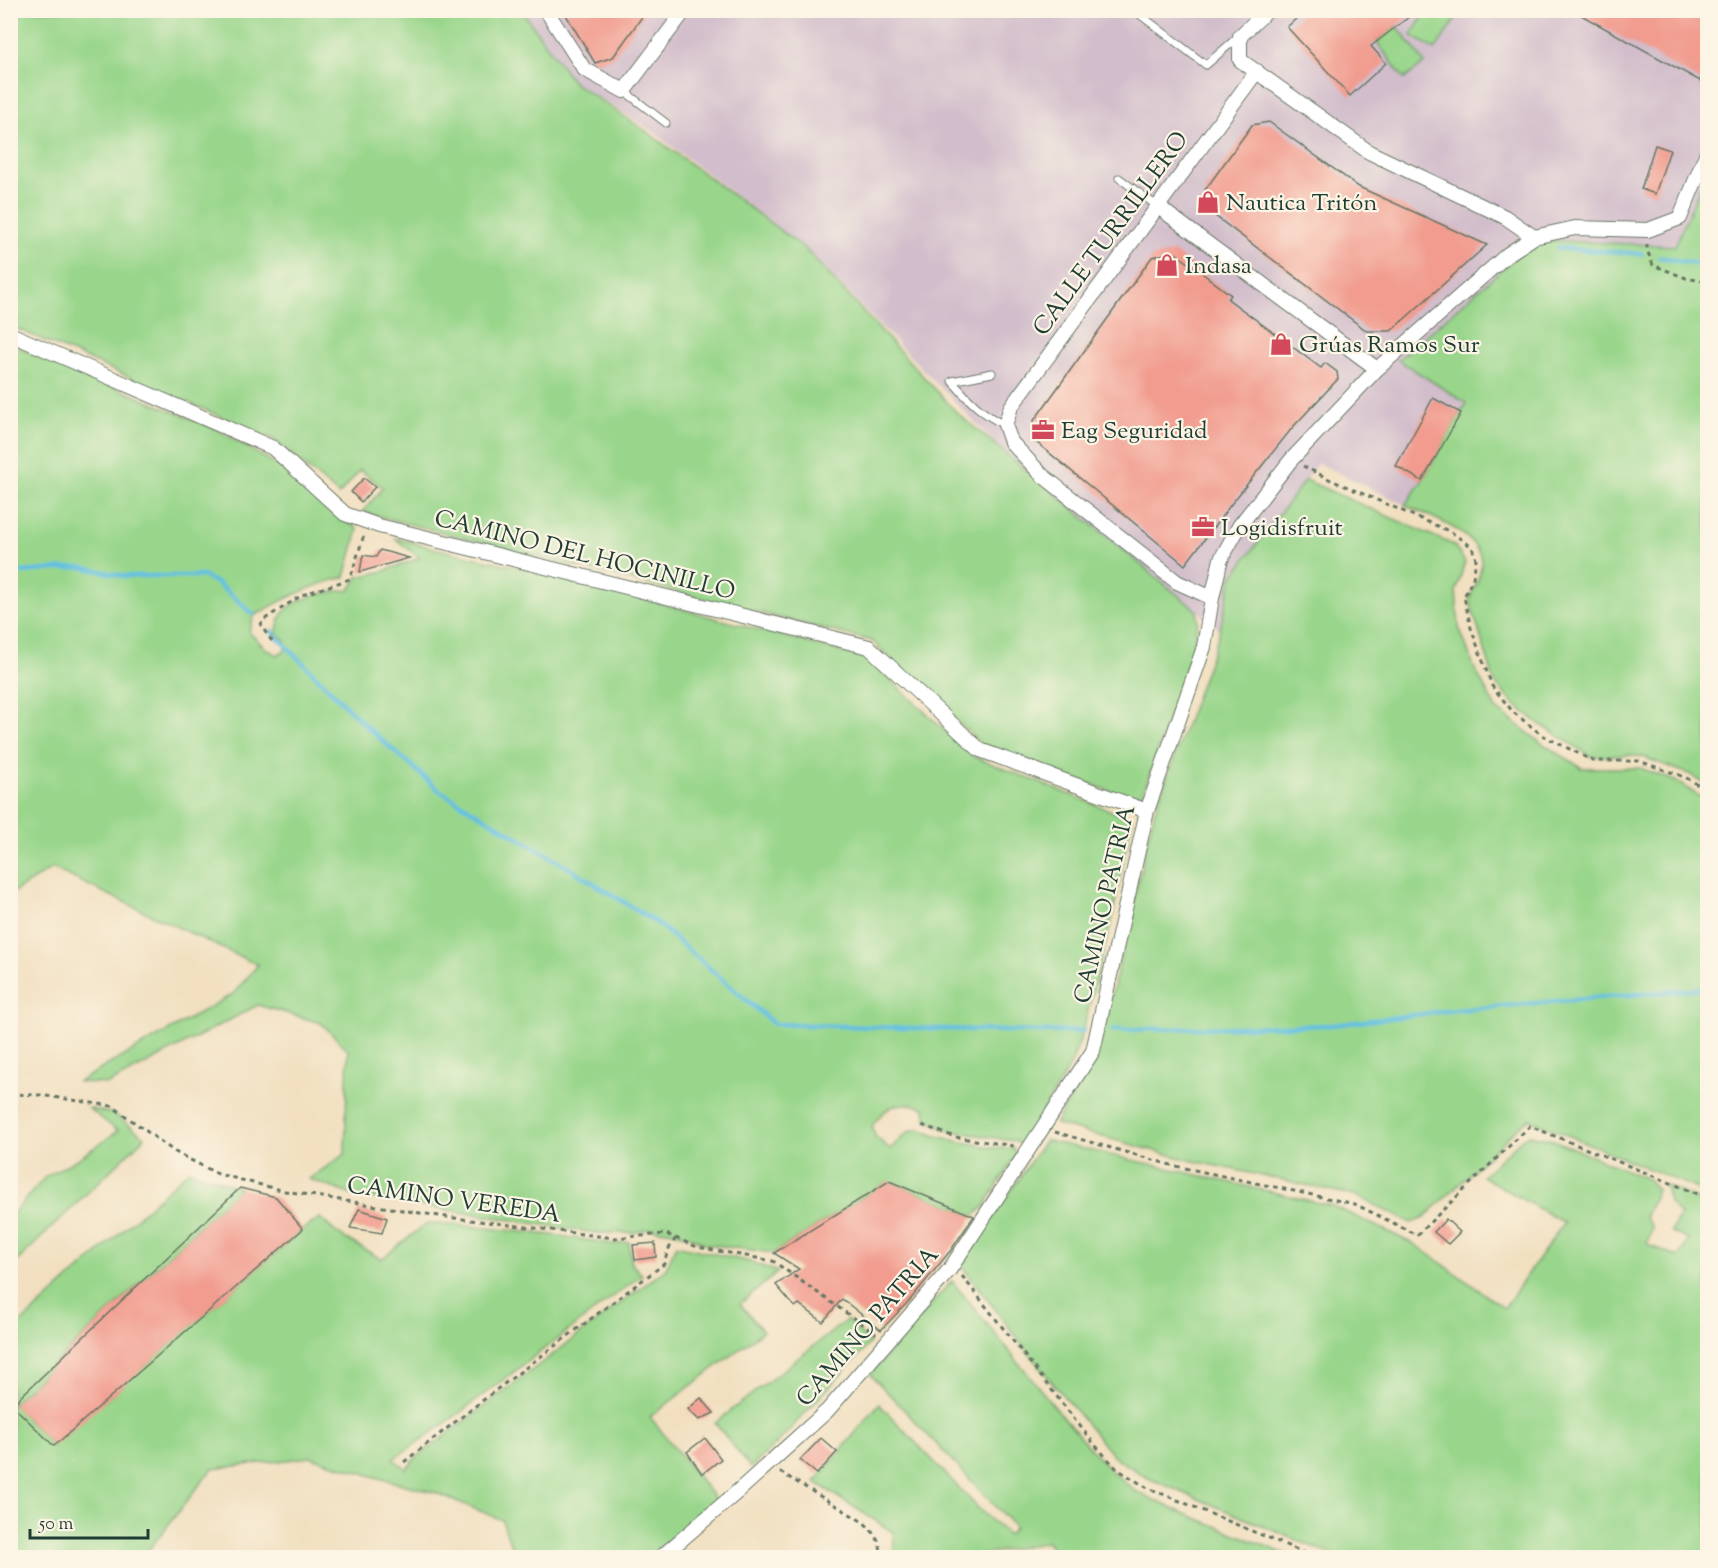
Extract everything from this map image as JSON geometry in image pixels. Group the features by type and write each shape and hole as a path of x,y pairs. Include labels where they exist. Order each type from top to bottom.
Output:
{"street":[{"path":"546,10 584,69 624,92 685,10"},
{"path":"1268,10 1240,36 1240,60 1369,152 1505,218 1534,237 1575,228 1648,230 1680,218 1707,150"},
{"name":"CALLE TURRILLERO","path":"1005,425 1011,407 1257,71"},
{"path":"1157,206 1377,369"},
{"name":"CAMINO PATRIA","path":"660,1557 768,1465 827,1411 953,1264 1093,1051 1147,812 1204,647 1221,559 1240,525 1291,460 1377,369 1508,255 1534,237"},
{"name":"CAMINO DEL HOCINILLO","path":"10,334 273,448 345,514 368,522 869,647 980,750 1147,812"},
{"path":"1005,425 1011,442 1042,475 1177,582 1212,598"}],"lane":[{"path":"1134,10 1206,65 1240,36"},
{"path":"624,92 666,123"},
{"path":"1119,178 1157,206"},
{"path":"992,373 952,381 988,418 1005,425"}],"path":[{"path":"1648,230 1647,250 1653,264 1686,278 1707,282"},
{"path":"1291,460 1331,480 1451,532 1472,547 1476,559 1473,578 1464,597 1471,628 1492,686 1520,717 1542,735 1593,761 1639,761 1684,777 1707,791"},
{"path":"272,642 261,626 262,621 302,595 350,579 368,522"},
{"name":"CAMINO VEREDA","path":"10,1094 40,1095 112,1106 175,1152 218,1174 285,1191 439,1216 614,1238 666,1234 697,1247 773,1261 887,1341"},
{"path":"922,1125 956,1137 1015,1146 1026,1153"},
{"path":"1042,1129 1171,1165 1355,1204 1417,1235 1530,1126 1707,1198"},
{"path":"404,1462 664,1264 668,1250 676,1238"},
{"path":"953,1264 1095,1445 1118,1469 1146,1487 1317,1557"},
{"path":"768,1465 863,1522 875,1532 882,1549 880,1557"}],"shaded area":[{"path":"522,11 1707,11 1707,178 1675,246 1540,240 1515,258 1398,360 1466,403 1422,481 1405,505 1318,463 1261,537 1220,630 995,443 804,248 652,131 573,82"}],"green space":[{"path":"10,11 522,11 573,82 646,131 804,248 958,414 1197,611 1198,622 1193,647 1140,802 982,745 872,641 362,512 383,488 360,470 339,495 273,439 10,325"},
{"path":"1427,11 1461,11 1435,50 1411,35"},
{"path":"1397,26 1425,63 1404,79 1377,42"},
{"path":"1707,171 1707,785 1689,774 1643,757 1630,755 1592,757 1538,723 1514,704 1495,683 1469,599 1481,570 1478,550 1471,541 1450,526 1405,505 1422,481 1466,403 1398,360 1515,258 1540,240 1675,246"},
{"path":"11,343 216,429 284,469 340,518 358,529 345,577 298,593 254,616 249,632 265,648 277,655 285,650 285,640 276,633 281,616 288,608 313,596 350,590 358,577 384,571 420,558 394,538 554,575 868,659 972,756 1132,819 1112,919 1081,1038 1070,1066 1022,1145 1014,1141 946,1130 926,1119 925,1108 916,1105 894,1106 883,1113 872,1126 875,1136 890,1149 908,1132 920,1129 957,1141 995,1148 1012,1148 1017,1153 984,1207 974,1216 889,1181 774,1253 706,1244 687,1235 668,1231 649,1229 632,1233 595,1233 352,1195 309,1179 345,1154 348,1050 321,1023 258,1005 108,1084 78,1082 233,994 258,965 52,868 11,894"},
{"path":"1305,480 1454,545 1465,562 1456,591 1459,627 1474,667 1496,709 1543,744 1582,768 1640,768 1675,781 1707,801 1707,1193 1529,1119 1424,1218 1411,1223 1357,1196 1189,1160 1055,1124 1098,1054 1154,813 1218,637 1232,577"},
{"path":"88,1108 114,1114 145,1137 11,1267 11,1216 45,1177 79,1158 118,1131"},
{"path":"1529,1135 1553,1140 1648,1179 1657,1190 1645,1218 1652,1227 1647,1244 1678,1257 1689,1240 1671,1232 1680,1215 1669,1202 1665,1185 1707,1204 1707,1557 1337,1557 1148,1478 1113,1456 1038,1365 961,1265 1045,1140 1333,1206 1416,1245 1504,1308 1564,1223 1482,1176"},
{"path":"189,1170 240,1188 12,1404 53,1446 303,1229 320,1218 339,1235 381,1259 426,1224 447,1224 613,1244 629,1242 631,1263 642,1275 450,1420 393,1459 406,1469 417,1457 666,1269 676,1245 751,1262 778,1272 740,1304 763,1331 650,1417 716,1500 649,1557 515,1557 502,1520 437,1493 311,1457 212,1469 143,1557 11,1558 11,1332"},
{"path":"952,1281 1062,1416 1106,1466 1135,1491 1171,1508 1293,1557 1057,1557 1047,1542 971,1557 891,1557 894,1545 893,1532 815,1482 879,1404 980,1510 1008,1535 1015,1527 870,1374"},
{"path":"847,1320 870,1343 751,1468 715,1423"}],"building":[{"path":"563,10 647,10 613,57 595,63"},
{"path":"1306,10 1418,10 1371,46 1386,63 1350,96 1287,27"},
{"path":"1572,10 1707,10 1707,64 1700,81"},
{"path":"1269,122 1359,187 1487,245 1391,331 1367,331 1206,209 1205,190 1252,125"},
{"path":"1655,145 1670,150 1655,194 1641,189"},
{"path":"1174,252 1231,295 1228,299 1321,368 1325,363 1337,372 1338,379 1293,427 1185,565 1035,441 1033,422 1152,257"},
{"path":"1433,398 1461,413 1422,481 1396,466"},
{"path":"364,478 375,487 361,502 351,492"},
{"path":"380,550 409,558 360,572 363,555 376,557"},
{"path":"889,1181 974,1216 951,1250 910,1300 881,1330 842,1299 823,1322 799,1304 795,1307 776,1285 799,1269 774,1253"},
{"path":"240,1188 276,1197 303,1229 54,1446 12,1405"},
{"path":"359,1209 387,1218 382,1233 350,1228"},
{"path":"1446,1219 1460,1232 1448,1244 1434,1232"},
{"path":"655,1243 656,1257 635,1260 633,1245"},
{"path":"701,1398 714,1413 699,1420 688,1409"},
{"path":"705,1438 721,1459 702,1474 687,1452"},
{"path":"821,1438 837,1452 817,1474 800,1460"}],"waterway":[{"path":"1558,248 1642,254"},
{"path":"1659,257 1708,266"},
{"path":"10,573 80,567 124,576 203,576 217,583 253,614"},
{"path":"271,631 367,727 440,791 657,923 774,1024 1043,1032 1083,1031"},
{"path":"1112,1030 1333,1025 1446,1011 1708,988"}],"place":[{"name":"Nautica Tritón","path":"1208,202"},
{"name":"Indasa","path":"1167,265"},
{"name":"Grúas Ramos Sur","path":"1281,344"},
{"name":"Eag Seguridad","path":"1043,430"},
{"name":"Logidisfruit","path":"1203,527"}]}
